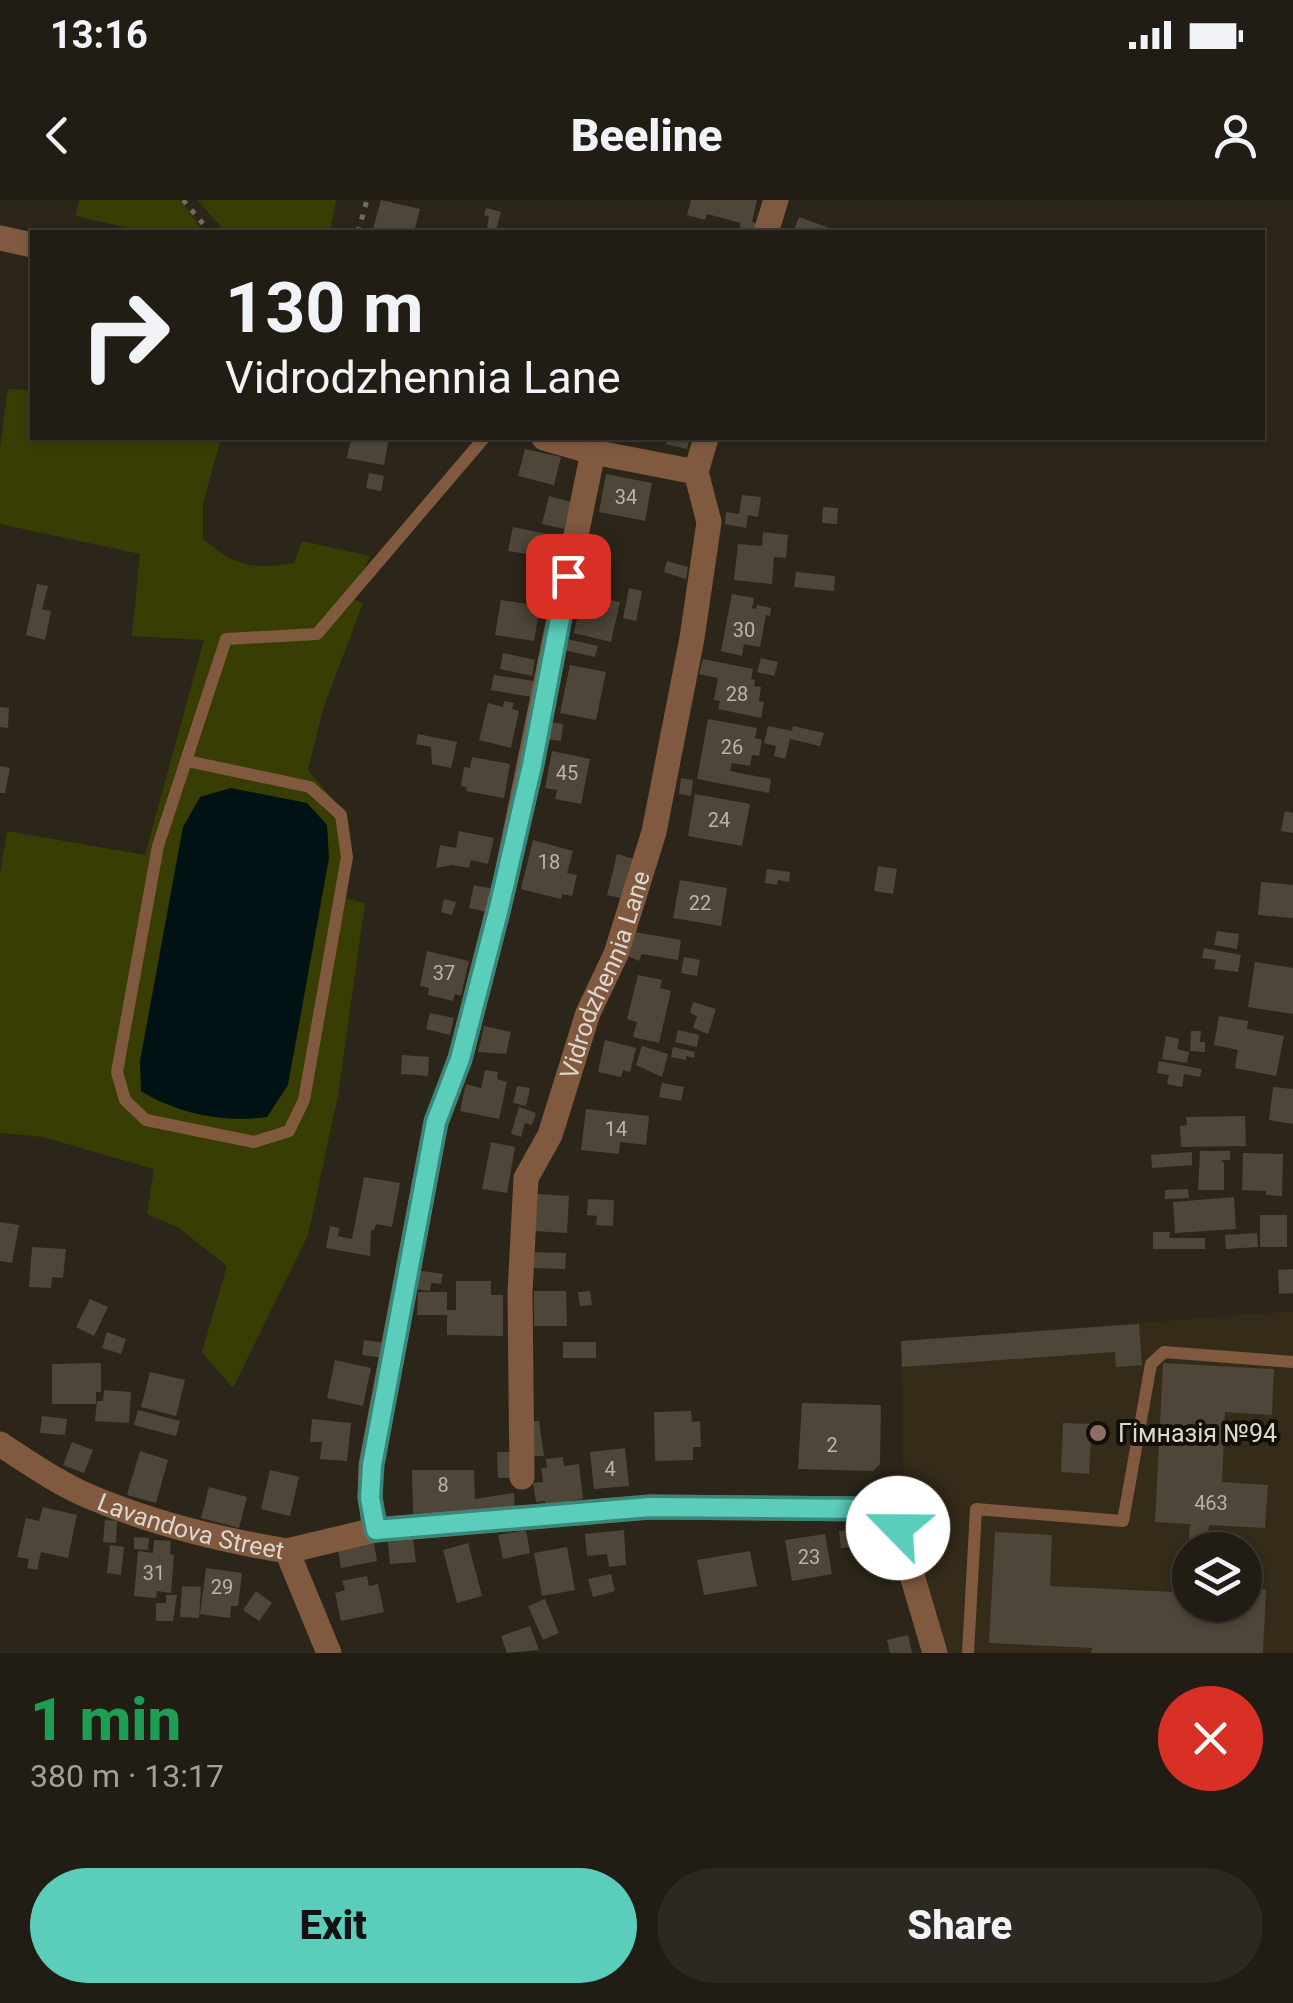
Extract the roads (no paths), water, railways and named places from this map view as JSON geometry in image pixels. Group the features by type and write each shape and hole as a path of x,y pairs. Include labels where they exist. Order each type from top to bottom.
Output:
{"street":[{"path":"767,230 776,200"},
{"path":"0,238 30,245"},
{"path":"551,440 696,472 705,440"},
{"path":"376,1530 370,1498 372,1465 436,1122 460,1059 506,878 594,452"},
{"name":"Vidrodzhennia Lane","path":"522,1477 520,1293 526,1178 550,1135 588,1013 616,954 654,832 692,638 709,522 696,472"},
{"name":"Lavandova Street","path":"0,1444 90,1497 236,1543 287,1552 329,1653"},
{"path":"287,1552 376,1530 650,1507 869,1509 898,1528 935,1653"}],"lane":[{"path":"187,761 310,787 342,815 348,857 304,1100 290,1131 254,1142 146,1120 125,1100 117,1072 158,846 226,638 317,634 482,440"},
{"path":"968,1653 976,1509 1123,1520 1152,1364 1164,1352 1293,1362"}],"place":[{"name":"Гімназія №94","path":"1098,1433"}]}
